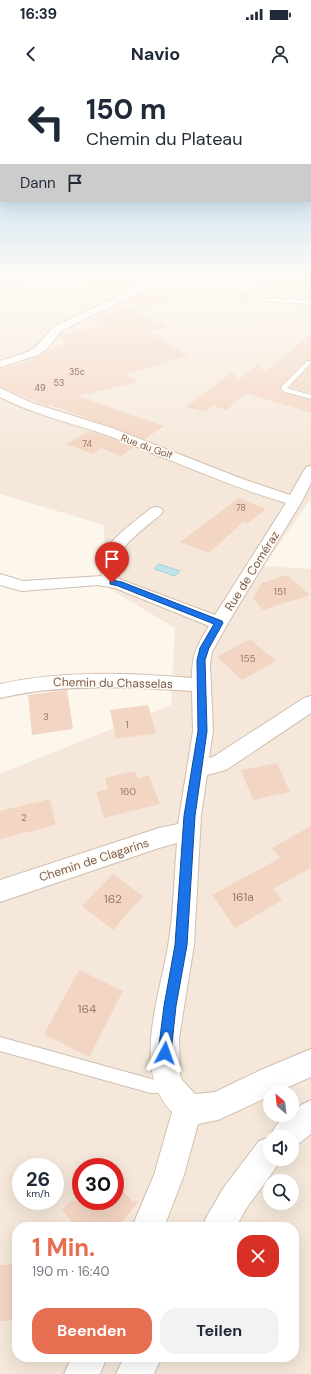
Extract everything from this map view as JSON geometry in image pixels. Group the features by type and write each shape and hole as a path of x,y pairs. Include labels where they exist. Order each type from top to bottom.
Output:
{"street":[{"path":"0,364 33,354 43,347 51,335"},
{"name":"Rue du Golf","path":"0,392 25,405 163,451 273,494 295,501"},
{"name":"Rue de Coméraz","path":"188,1107 177,1097 169,1083 165,1063 165,1038 181,945 191,802 203,731 201,664 203,652 219,623 295,501 311,470"},
{"path":"112,583 109,560 113,553 124,539 156,511"},
{"path":"0,579 22,586 98,580 119,584 219,623"},
{"name":"Chemin du Chasselas","path":"0,691 26,684 70,680 124,680 202,685"},
{"path":"197,769 219,764 273,730 311,702"},
{"name":"Chemin de Clagarins","path":"0,891 159,838 172,834 188,833"},
{"path":"150,1222 168,1175 188,1107 204,1109 218,1106 273,1078 311,1064"},
{"path":"293,1130 311,1115"},
{"path":"221,1222 235,1198 263,1161"},
{"path":"82,1374 88,1362"},
{"path":"134,1374 142,1362"}],"lane":[{"path":"309,362 283,388 287,391 311,397"},
{"path":"0,1044 147,1085 155,1086 169,1083"}],"shaded area":[{"path":"0,335 311,335 311,498 264,566 311,569 311,1374 0,1374 0,774 171,705 175,628 105,586 104,525 0,494"}],"water":[{"path":"159,564 180,571 175,576 154,569"}],"building":[{"path":"155,335 188,356 126,374 138,382 78,396 164,426 145,439 50,405 48,406 0,387 0,369 26,362 67,341 59,336"},
{"path":"308,335 311,335 311,360 306,360 280,387 280,390 285,393 311,400 311,413 246,393 226,410 213,406 205,412 186,407 232,372 238,380 259,364 265,373"},
{"path":"311,365 311,393 290,387"},
{"path":"88,431 134,447 121,456 101,448 93,454 66,444"},
{"path":"239,498 266,509 247,524 243,522 209,553 180,542"},
{"path":"287,575 310,595 263,610 253,598 262,583"},
{"path":"250,639 276,661 242,680 217,657"},
{"path":"67,690 73,729 32,735 28,695"},
{"path":"148,705 156,733 116,739 110,710"},
{"path":"277,763 290,792 253,800 241,770"},
{"path":"135,771 138,778 149,776 160,804 104,818 96,792 108,789 105,778"},
{"path":"50,799 56,825 0,839 0,811"},
{"path":"311,826 311,868 273,889 282,900 235,928 212,895 280,858 272,848"},
{"path":"113,874 143,896 113,930 82,906"},
{"path":"79,970 123,991 89,1057 44,1034"},
{"path":"124,1192 132,1201 139,1201 122,1222 72,1222 62,1210 64,1210 64,1208 70,1201 72,1201 72,1210 124,1210"},
{"path":"12,1264 12,1320 0,1321 0,1265"}],"route":[{"path":"112,583 119,584 219,623 204,648 201,660 203,731 200,757 191,802 181,945 165,1038 165,1053"}]}
